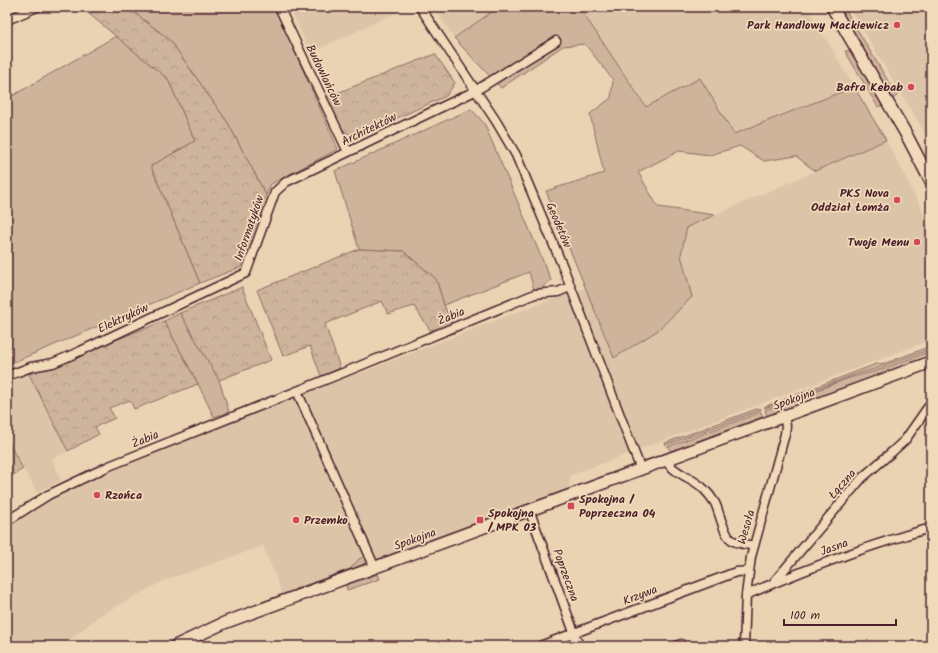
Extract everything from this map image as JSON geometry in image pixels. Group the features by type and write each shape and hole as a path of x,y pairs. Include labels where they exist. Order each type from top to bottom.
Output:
{"street":[{"path":"7,20 37,7"},
{"name":"Budowlańców","path":"279,7 348,152"},
{"name":"Geodetów","path":"420,7 496,121 516,155 570,287 641,470"},
{"path":"832,7 906,134 931,182"},
{"name":"Architektów","path":"275,192 286,182 475,91 556,41"},
{"name":"Informatyków","path":"246,273 275,192"},
{"name":"Elektryków","path":"7,376 53,363 74,354 246,273"},
{"name":"Żabia","path":"7,521 53,493 109,466 535,294 558,292 570,287"},
{"name":"Spokojna","path":"175,646 224,623 530,512 931,362"},
{"path":"297,391 375,568"},
{"name":"Łączna","path":"773,584 858,482 902,443 931,403"},
{"name":"Wesoła","path":"744,646 746,595 753,546 785,434 786,426 784,417"},
{"path":"666,461 673,470 700,485 709,494 715,504 726,533 731,539 736,542 753,546"},
{"name":"Poprzeczna","path":"530,512 579,646"},
{"name":"Jasna","path":"746,595 792,575 869,547 931,528"},
{"name":"Krzywa","path":"540,646 736,572 749,571"}],"shaded area":[{"path":"290,7 405,7 406,8 310,53"},
{"path":"434,7 499,7 454,38"},
{"path":"579,7 807,7 854,87 734,134 700,78 646,107"},
{"path":"854,7 931,7 931,143 850,9"},
{"path":"886,140 921,207 931,232 931,340 571,475 568,491 283,596 263,546 163,581 99,616 62,646 7,646 7,525 40,504 146,456 538,304 588,287 687,227"},
{"path":"29,374 68,451 52,459 61,481 37,492 7,440 7,384"}],"green space":[{"path":"127,7 275,7 338,149 271,184 266,195 228,123 170,40"},
{"path":"127,7 170,40 228,123 266,195 241,267 200,283 151,166 195,141 168,79 83,9"},
{"path":"499,7 579,7 646,107 700,78 734,134 854,87 886,140 815,171 796,156 764,161 740,146 710,155 679,151 638,172 658,207 715,215 687,227 681,255 692,297 657,331 614,358 546,191 604,173 590,114 611,98 613,80 585,44 563,46 501,88 454,38"},
{"path":"845,9 897,96 893,99 845,18"},
{"path":"116,36 168,79 195,141 151,166 200,283 7,365 7,99"},
{"path":"845,51 849,51 853,54 883,105 878,107"},
{"path":"435,54 455,83 446,96 355,137 335,126 322,99"},
{"path":"471,109 484,123 551,280 535,294 529,272 444,305 436,279 403,251 359,249 335,171"},
{"path":"359,249 403,251 436,279 444,305 453,326 430,330 414,306 388,314 382,301 325,324 340,368 321,376 310,346 283,356 257,290"},
{"path":"242,287 271,360 219,380 180,313"},
{"path":"180,313 219,380 229,412 214,417 164,321"},
{"path":"164,321 198,384 134,409 130,400 109,408 115,418 95,427 99,434 68,451 29,374"},
{"path":"931,346 931,349 854,375 765,408 764,407 876,364 886,363"},
{"path":"931,351 930,356 767,416 765,410 849,378 876,371"},
{"path":"759,408 761,410 666,445 665,443"},
{"path":"761,412 763,418 674,451 671,451 667,447"},
{"path":"7,440 23,469 7,479"},
{"path":"366,556 365,562 362,566 296,590 295,589 350,569 359,559"},
{"path":"378,574 380,579 347,590 346,585"}],"place":[{"name":"Park Handlowy Mackiewicz","path":"897,25"},
{"name":"Bafra Kebab","path":"911,87"},
{"name":"PKS Nova Oddział Łomża","path":"897,200"},
{"name":"Twoje Menu","path":"917,242"},
{"name":"Rzońca","path":"97,495"},
{"name":"Spokojna / Poprzeczna 04","path":"571,506"},
{"name":"Przemko","path":"296,520"},
{"name":"Spokojna / MPK 03","path":"480,520"}]}
